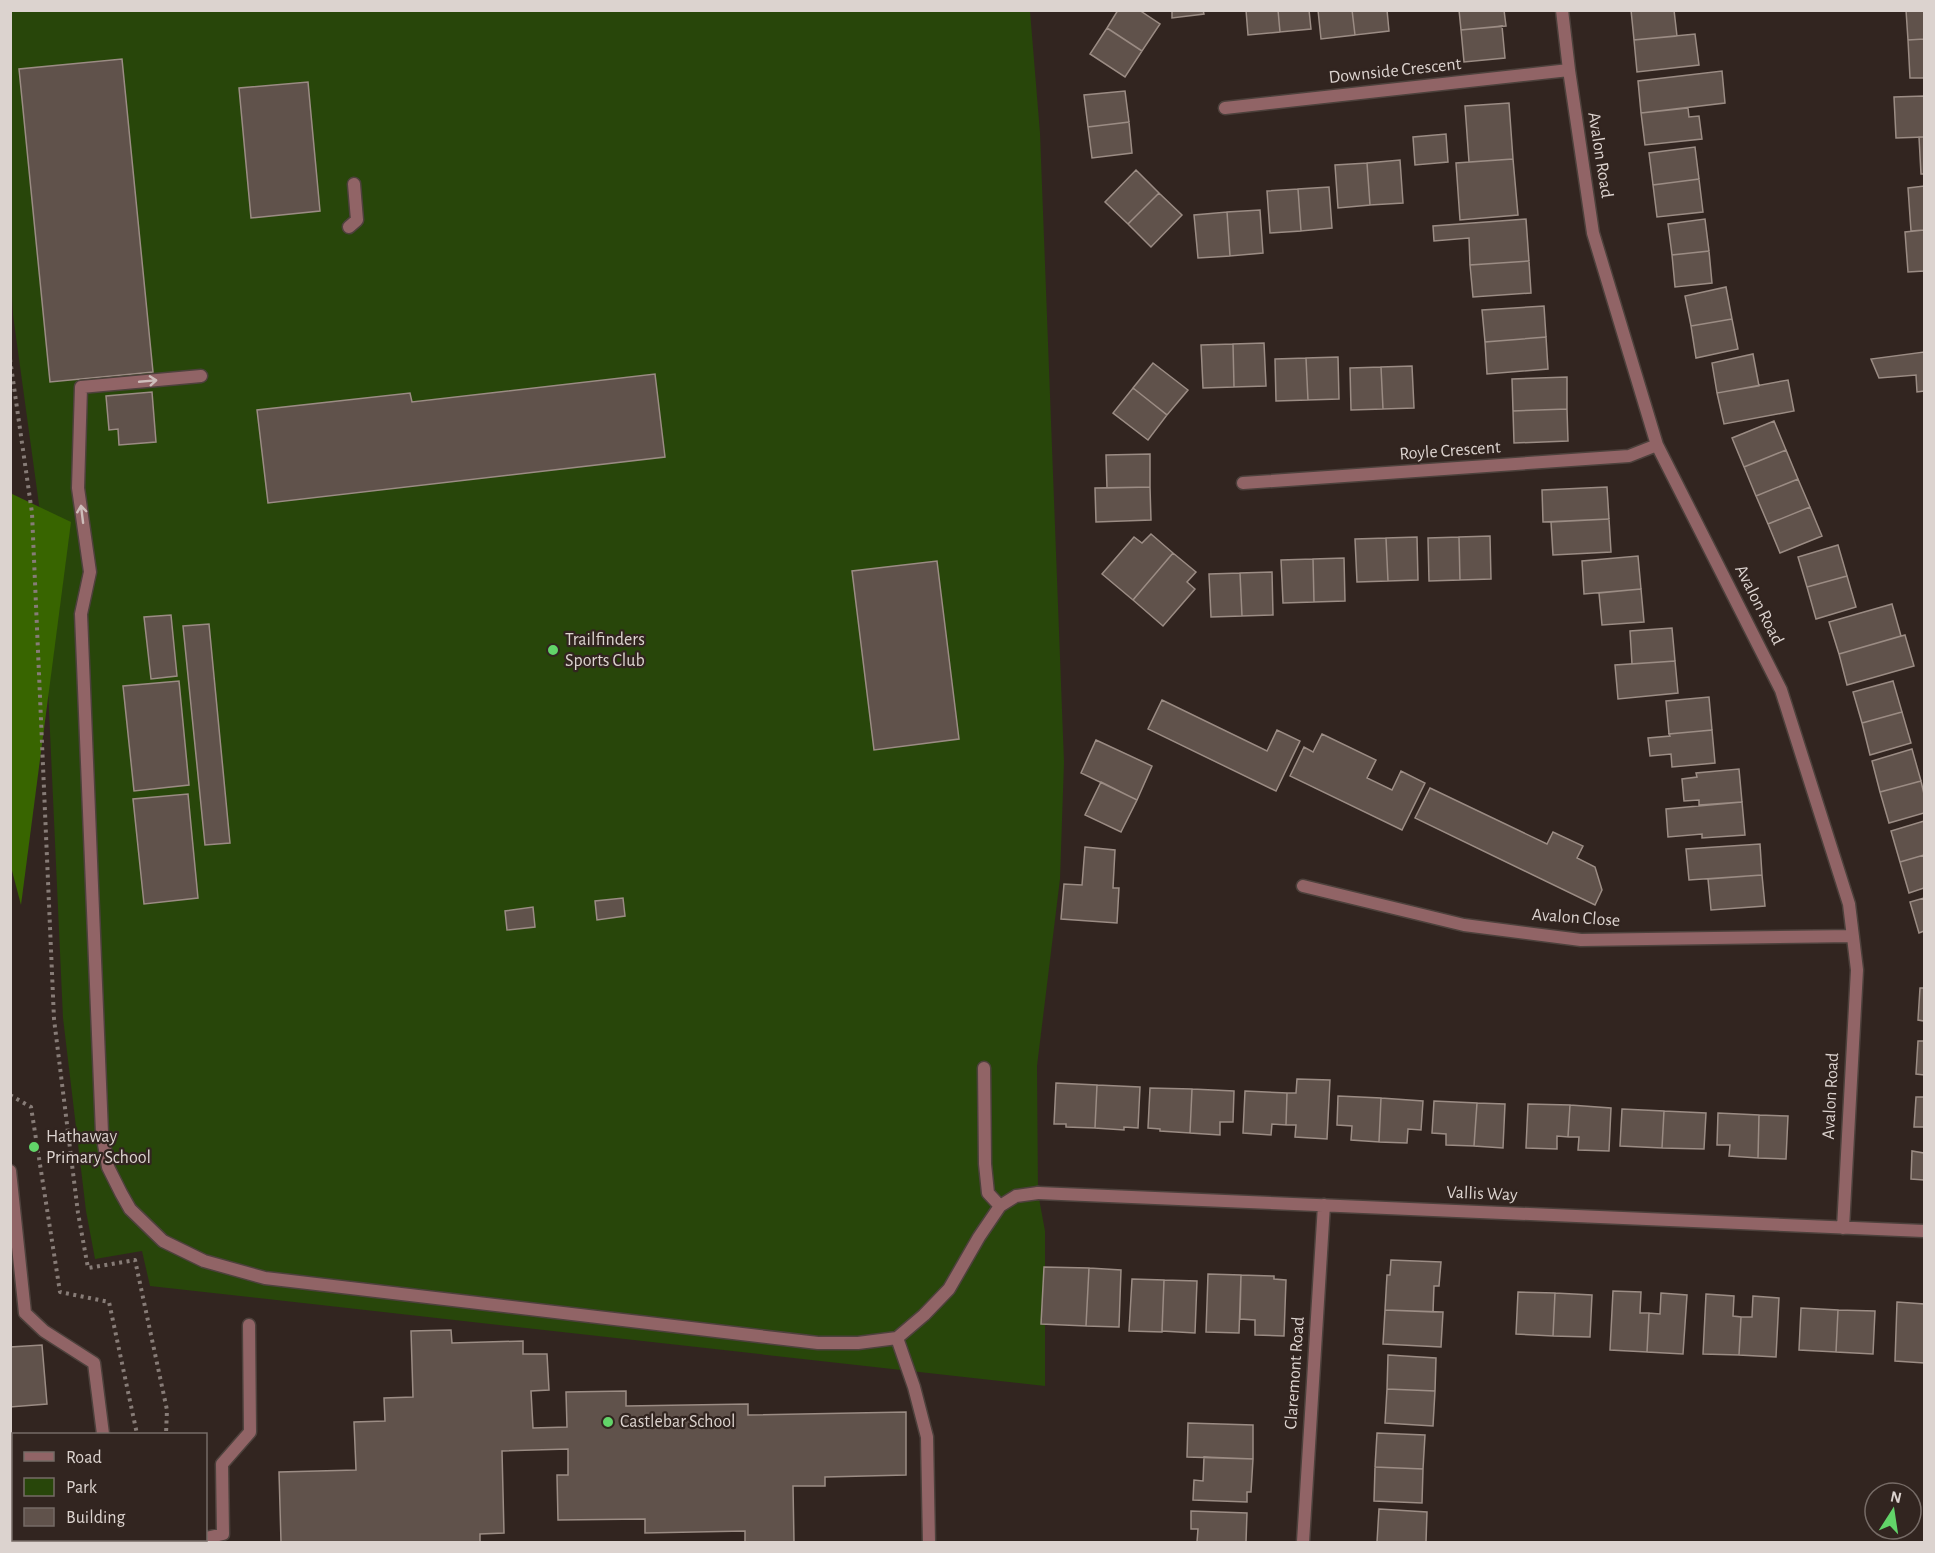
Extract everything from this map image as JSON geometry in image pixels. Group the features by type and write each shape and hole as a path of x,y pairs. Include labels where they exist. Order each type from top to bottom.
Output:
{"street":[{"name":"Avalon Road","path":"1562,10 1593,232 1657,445 1781,690 1849,904 1857,970 1843,1228"},
{"name":"Downside Crescent","path":"1225,108 1569,70"},
{"path":"349,227 357,220 354,184"},
{"path":"201,376 81,387 78,488 90,572 81,614 102,1133 108,1167 130,1209 163,1241 204,1261 265,1278 818,1343 858,1343 897,1338 949,1289 1000,1206 988,1193 985,1164 984,1068"},
{"name":"Royle Crescent","path":"1243,483 1629,456 1657,445"},
{"name":"Avalon Close","path":"1303,886 1464,925 1581,940 1853,936"},
{"path":"10,1171 25,1313 44,1331 94,1363 103,1433"},
{"name":"Vallis Way","path":"1000,1206 1016,1196 1038,1193 1924,1231"},
{"name":"Claremont Road","path":"1303,1542 1324,1205"},
{"path":"207,1538 223,1534 222,1464 250,1432 249,1326"},
{"path":"897,1338 914,1387 927,1437 929,1542"}],"path":[{"path":"10,359 32,513 54,1019 78,1213 88,1268 135,1260 166,1410 166,1433"},
{"path":"10,1095 31,1107 60,1293 109,1302 137,1433"}],"green space":[{"name":"Trailfinders Sports Club","path":"10,11 1030,11 1040,133 1064,762 1060,879 1037,1066 1038,1193 1045,1231 1045,1386 150,1286 142,1251 95,1259 86,1211 63,1018 40,512 13,315"},
{"path":"10,493 71,522 21,905 10,863"}],"building":[{"path":"1118,10 1139,10 1160,24 1142,51 1107,28"},
{"path":"1172,10 1203,10 1204,14 1172,18"},
{"path":"1246,10 1278,10 1280,32 1248,35"},
{"path":"1278,10 1309,10 1311,29 1280,32"},
{"path":"1318,10 1352,10 1355,35 1321,39"},
{"path":"1352,10 1387,10 1389,31 1355,35"},
{"path":"1459,10 1504,10 1506,26 1461,30"},
{"path":"1631,10 1674,10 1677,36 1634,40"},
{"path":"1906,10 1924,10 1924,39 1908,40"},
{"path":"1502,26 1505,58 1464,62 1461,30"},
{"path":"1107,28 1142,51 1125,77 1090,54"},
{"path":"1695,34 1699,65 1637,72 1634,40"},
{"path":"1924,39 1924,78 1910,78 1908,40"},
{"path":"122,59 153,372 50,382 19,69"},
{"path":"1722,71 1725,103 1641,113 1638,81"},
{"path":"308,82 320,211 251,218 239,88"},
{"path":"1125,91 1129,122 1088,127 1084,95"},
{"path":"1924,96 1924,137 1896,138 1894,97"},
{"path":"1509,103 1513,159 1469,162 1465,106"},
{"path":"1688,108 1689,117 1699,116 1702,139 1645,145 1641,113"},
{"path":"1129,122 1132,153 1092,158 1088,127"},
{"path":"1446,134 1448,162 1415,165 1413,137"},
{"path":"1919,137 1924,137 1924,174 1921,174"},
{"path":"1695,147 1699,179 1653,185 1649,153"},
{"path":"1513,159 1518,215 1460,220 1456,163"},
{"path":"1400,160 1403,203 1370,205 1367,163"},
{"path":"1367,163 1370,205 1338,208 1335,165"},
{"path":"1136,170 1159,193 1128,224 1105,202"},
{"path":"1699,179 1703,212 1657,217 1653,185"},
{"path":"1924,186 1924,230 1911,231 1908,188"},
{"path":"1329,187 1332,228 1301,231 1298,189"},
{"path":"1298,189 1301,231 1270,233 1267,191"},
{"path":"1159,193 1182,215 1151,247 1128,224"},
{"path":"1260,210 1263,253 1230,256 1227,212"},
{"path":"1227,212 1230,256 1198,258 1194,215"},
{"path":"1526,219 1529,261 1470,265 1469,238 1434,241 1433,226"},
{"path":"1705,219 1709,251 1672,255 1668,224"},
{"path":"1924,230 1924,271 1908,272 1905,232"},
{"path":"1709,251 1712,283 1675,287 1672,255"},
{"path":"1529,261 1531,293 1473,297 1470,265"},
{"path":"1726,287 1732,319 1691,326 1685,296"},
{"path":"1544,306 1546,337 1485,342 1482,310"},
{"path":"1732,319 1738,349 1696,358 1691,326"},
{"path":"1546,337 1548,369 1487,374 1485,342"},
{"path":"1264,343 1266,386 1234,387 1233,344"},
{"path":"1233,344 1234,387 1203,388 1201,345"},
{"path":"1924,352 1924,391 1917,392 1916,375 1879,378 1871,359"},
{"path":"1753,354 1759,386 1717,393 1712,363"},
{"path":"1338,357 1339,399 1308,400 1306,358"},
{"path":"1306,358 1308,400 1276,401 1275,359"},
{"path":"1153,363 1188,390 1167,415 1133,388"},
{"path":"1412,366 1414,408 1383,409 1381,367"},
{"path":"1381,367 1383,409 1351,410 1350,368"},
{"path":"655,374 665,457 268,503 257,410 410,393 412,402"},
{"path":"1567,377 1567,409 1513,411 1512,379"},
{"path":"1788,380 1794,411 1724,424 1717,393"},
{"path":"1133,388 1167,415 1148,440 1113,413"},
{"path":"152,392 156,442 119,445 118,429 109,430 106,396"},
{"path":"1567,409 1568,441 1514,443 1513,411"},
{"path":"1774,421 1786,450 1744,467 1732,438"},
{"path":"1786,450 1798,479 1756,496 1744,467"},
{"path":"1150,454 1150,487 1107,488 1106,455"},
{"path":"1798,479 1810,507 1768,524 1756,496"},
{"path":"1150,487 1151,520 1096,522 1095,488"},
{"path":"1607,487 1609,519 1543,522 1542,490"},
{"path":"1810,507 1822,536 1780,553 1768,524"},
{"path":"1609,519 1611,552 1553,555 1551,522"},
{"path":"1151,534 1173,553 1133,600 1102,574 1134,537 1142,543"},
{"path":"1490,536 1491,579 1460,580 1459,537"},
{"path":"1417,537 1418,580 1388,581 1386,538"},
{"path":"1459,537 1460,580 1429,581 1428,538"},
{"path":"1386,538 1388,581 1357,582 1355,539"},
{"path":"1838,545 1847,576 1807,587 1798,557"},
{"path":"1173,553 1196,572 1187,582 1195,589 1163,626 1133,600"},
{"path":"1638,556 1641,589 1584,594 1582,561"},
{"path":"1344,558 1345,601 1314,602 1313,559"},
{"path":"1313,559 1314,602 1283,603 1281,560"},
{"path":"937,561 959,739 874,750 852,571"},
{"path":"1272,572 1273,615 1242,616 1240,573"},
{"path":"1240,573 1242,616 1211,617 1209,574"},
{"path":"1847,576 1856,607 1816,619 1807,587"},
{"path":"1641,589 1644,622 1602,625 1599,593"},
{"path":"1892,604 1901,636 1839,654 1829,622"},
{"path":"171,615 177,676 151,679 144,617"},
{"path":"209,624 230,843 205,845 183,626"},
{"path":"1672,628 1675,661 1632,664 1630,631"},
{"path":"1905,635 1914,666 1847,685 1839,654"},
{"path":"1675,661 1678,693 1618,699 1615,665"},
{"path":"179,681 189,785 134,791 123,686"},
{"path":"1893,681 1902,712 1862,723 1853,692"},
{"path":"1709,697 1712,730 1669,734 1666,701"},
{"path":"1162,700 1267,751 1277,730 1300,741 1276,791 1148,729"},
{"path":"1902,712 1911,743 1870,755 1862,723"},
{"path":"1712,730 1715,763 1672,767 1671,754 1650,756 1648,738"},
{"path":"1322,734 1376,760 1367,778 1392,790 1401,771 1425,783 1402,830 1290,776 1304,747 1313,752"},
{"path":"1096,740 1152,766 1137,800 1081,773"},
{"path":"1912,749 1921,781 1880,792 1872,761"},
{"path":"1739,769 1742,802 1699,805 1699,800 1684,801 1682,779 1697,777 1696,773"},
{"path":"1921,781 1924,813 1889,823 1880,792"},
{"path":"1101,782 1137,800 1121,832 1085,815"},
{"path":"1430,788 1547,844 1553,832 1583,846 1577,858 1595,867 1602,890 1595,905 1415,818"},
{"path":"188,794 198,898 144,904 133,799"},
{"path":"1742,802 1745,835 1702,838 1702,834 1668,837 1666,809"},
{"path":"1924,821 1924,855 1900,862 1891,831"},
{"path":"1760,844 1762,875 1689,880 1686,849"},
{"path":"1085,847 1115,850 1113,888 1119,888 1117,923 1061,919 1064,884 1082,885"},
{"path":"1924,855 1924,888 1909,893 1900,862"},
{"path":"1762,875 1765,906 1711,910 1708,879"},
{"path":"623,898 625,916 597,920 595,901"},
{"path":"1924,898 1924,931 1919,933 1910,902"},
{"path":"533,907 535,927 507,930 505,911"},
{"path":"1920,988 1924,988 1924,1021 1918,1020"},
{"path":"1918,1041 1924,1041 1924,1075 1916,1074"},
{"path":"1297,1079 1330,1080 1327,1139 1295,1137 1296,1125 1286,1125 1287,1093 1296,1093"},
{"path":"1056,1083 1097,1085 1095,1128 1066,1127 1066,1124 1054,1124"},
{"path":"1097,1085 1140,1087 1138,1128 1124,1127 1124,1130 1095,1128"},
{"path":"1150,1088 1192,1089 1190,1133 1148,1128"},
{"path":"1192,1089 1234,1091 1233,1122 1220,1122 1220,1135 1190,1133"},
{"path":"1245,1091 1287,1093 1286,1125 1272,1124 1271,1135 1243,1133"},
{"path":"1338,1096 1381,1098 1379,1142 1351,1140 1352,1126 1337,1125"},
{"path":"1916,1097 1924,1097 1924,1127 1914,1127"},
{"path":"1381,1098 1423,1101 1421,1130 1408,1129 1407,1143 1379,1142"},
{"path":"1434,1101 1477,1103 1474,1146 1446,1145 1446,1134 1432,1133"},
{"path":"1477,1103 1505,1104 1503,1148 1474,1146"},
{"path":"1528,1104 1570,1105 1568,1137 1557,1136 1557,1149 1526,1148"},
{"path":"1570,1105 1611,1108 1609,1151 1578,1150 1579,1137 1568,1137"},
{"path":"1622,1109 1664,1111 1662,1148 1620,1146"},
{"path":"1664,1111 1706,1113 1704,1149 1662,1148"},
{"path":"1718,1113 1759,1115 1758,1158 1729,1156 1730,1145 1717,1145"},
{"path":"1759,1115 1788,1116 1786,1159 1758,1158"},
{"path":"1912,1151 1924,1153 1924,1180 1911,1179"},
{"path":"1391,1260 1441,1262 1439,1286 1434,1286 1433,1312 1385,1310 1387,1275 1390,1275"},
{"path":"1044,1267 1089,1268 1086,1326 1041,1324"},
{"path":"1089,1268 1121,1270 1119,1327 1086,1326"},
{"path":"1208,1274 1241,1275 1239,1333 1206,1332"},
{"path":"1241,1275 1274,1276 1274,1279 1286,1280 1284,1336 1255,1335 1255,1320 1240,1319"},
{"path":"1132,1279 1164,1280 1162,1332 1129,1331"},
{"path":"1164,1280 1197,1281 1195,1333 1162,1331"},
{"path":"1613,1291 1641,1292 1640,1313 1649,1313 1647,1352 1610,1350"},
{"path":"1518,1292 1555,1293 1553,1336 1516,1334"},
{"path":"1555,1293 1592,1295 1590,1337 1553,1336"},
{"path":"1661,1293 1687,1295 1683,1354 1647,1352 1649,1313 1660,1314"},
{"path":"1706,1294 1734,1296 1733,1316 1741,1317 1739,1355 1703,1354"},
{"path":"1753,1296 1779,1298 1776,1357 1739,1355 1741,1317 1752,1317"},
{"path":"1897,1302 1924,1304 1924,1363 1895,1361"},
{"path":"1801,1308 1838,1310 1836,1352 1799,1350"},
{"path":"1385,1310 1443,1312 1441,1347 1383,1344"},
{"path":"1838,1310 1875,1311 1873,1354 1836,1352"},
{"path":"451,1330 452,1343 523,1341 523,1354 547,1354 549,1390 531,1391 533,1428 567,1427 566,1392 626,1391 626,1406 748,1404 748,1415 906,1412 906,1475 825,1477 825,1486 793,1486 794,1542 745,1542 745,1531 645,1533 645,1519 558,1520 557,1475 568,1475 568,1449 502,1451 504,1533 480,1534 480,1542 281,1542 279,1472 356,1470 354,1422 385,1421 384,1398 413,1397 411,1331"},
{"path":"42,1345 47,1404 10,1407 10,1347"},
{"path":"1388,1355 1436,1358 1435,1391 1387,1389"},
{"path":"1387,1389 1435,1391 1433,1426 1385,1423"},
{"path":"1188,1423 1253,1425 1253,1459 1187,1457"},
{"path":"1377,1433 1425,1435 1423,1469 1375,1467"},
{"path":"1204,1457 1253,1459 1251,1492 1247,1492 1247,1502 1193,1500 1194,1480 1203,1481"},
{"path":"1375,1467 1423,1469 1422,1503 1374,1501"},
{"path":"1379,1509 1427,1512 1426,1542 1377,1542"},
{"path":"1191,1511 1247,1513 1246,1542 1197,1542 1198,1529 1191,1529"}],"place":[{"name":"Trailfinders Sports Club","path":"553,650"},
{"name":"Hathaway Primary School","path":"34,1147"},
{"name":"Castlebar School","path":"608,1422"}]}
